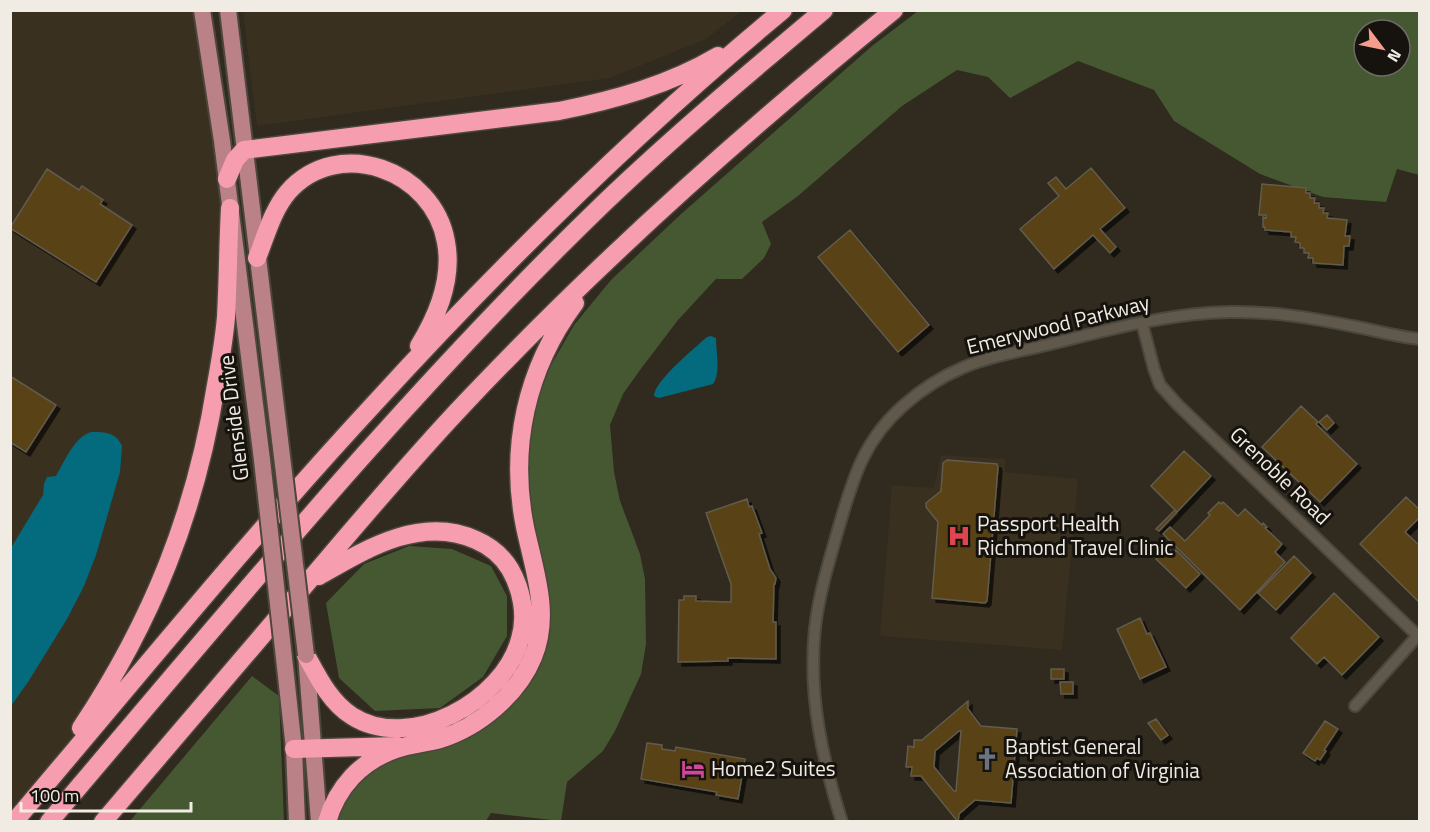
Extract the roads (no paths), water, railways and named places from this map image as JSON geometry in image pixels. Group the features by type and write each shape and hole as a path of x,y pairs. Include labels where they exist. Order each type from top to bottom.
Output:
{"highway":[{"path":"14,822 373,404 562,209 638,137 783,10"},
{"path":"49,822 324,501 474,335 612,196 704,112 824,10"},
{"path":"103,822 381,496 464,404 605,264 742,139 894,10"},
{"path":"227,178 235,159 244,150 526,117 599,103 675,78 751,38"},
{"path":"257,258 281,201 302,180 324,169 352,164 366,165 386,170 408,181 420,191 441,224 447,244 445,287 425,336 373,404"},
{"path":"14,822 80,730 128,652 160,585 181,531 208,437 226,318 230,208"},
{"path":"327,822 335,799 352,776 371,761 389,752 442,738 476,721 499,704 513,689 533,658 540,633 542,605 520,494 519,450 522,422 533,381 549,347 570,310 605,264"},
{"path":"306,655 335,702 353,717 379,728 409,729 429,724 457,712 494,684 515,654 523,624 522,599 516,580 501,557 483,543 453,532 433,531 398,537 353,557 307,583"},
{"path":"294,748 408,746"}],"main road":[{"name":"Glenside Drive","path":"202,10 227,178 262,460 294,748 297,822"},
{"name":"Glenside Drive","path":"228,10 306,655 319,822"}],"street":[{"name":"Emerywood Parkway","path":"842,822 822,753 814,694 814,645 819,601 853,477 864,452 887,421 924,388 962,368 982,361 1103,331 1191,314 1230,312 1284,314 1419,339"},
{"name":"Grenoble Road","path":"1142,323 1160,385 1178,405 1419,636"},
{"path":"1356,706 1419,636"}],"water":[{"path":"707,337 716,338 718,362 713,384 659,398 654,396 668,374"},
{"path":"91,432 113,435 122,446 120,472 96,555 84,586 67,619 11,706 11,548 43,495 47,477 56,476 75,444"}],"place":[{"name":"Passport Health Richmond Travel Clinic","path":"959,536"},
{"name":"Baptist General Association of Virginia","path":"987,759"},
{"name":"Home2 Suites","path":"693,769"}]}
